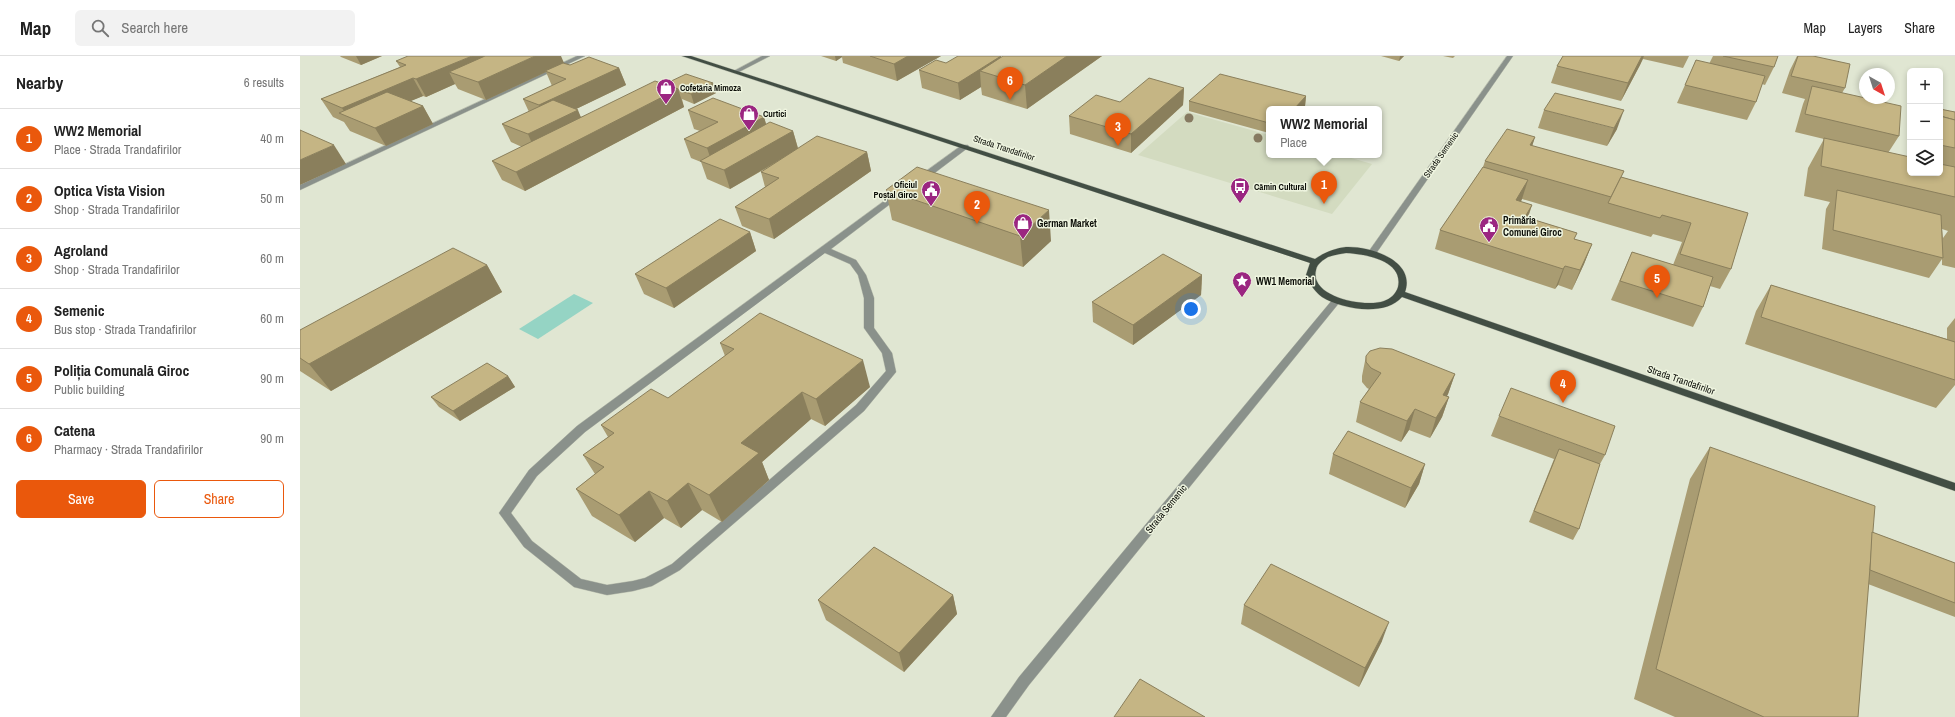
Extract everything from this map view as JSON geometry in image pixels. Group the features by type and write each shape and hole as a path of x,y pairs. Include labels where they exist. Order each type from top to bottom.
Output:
{"main road":[{"name":"Strada Trandafirilor","path":"685,56 1315,262"},
{"path":"1346,250 1372,253 1386,259 1396,267 1403,276 1404,285 1401,294 1392,301 1380,305 1358,306 1336,301 1324,295 1315,287 1311,278 1311,269 1315,262 1323,256 1333,252 1346,250"},
{"name":"Strada Trandafirilor","path":"1401,294 1955,487"}],"street":[{"path":"300,188 582,56"},
{"path":"735,72 767,56"},
{"name":"Strada Semenic","path":"1372,253 1510,56"},
{"path":"824,248 852,262 862,275 870,298 869,328 887,353 891,372 860,408 676,567 648,582 634,586 607,590 578,583 528,544 505,513 533,472 581,430 824,248 965,147"},
{"name":"Strada Semenic","path":"998,717 1024,681 1336,301"}],"shaded area":[{"path":"1187,112 1266,134 1266,158 1351,158 1372,164 1332,214 1138,155"}],"water":[{"path":"574,294 593,303 538,339 519,329"}],"building":[{"path":"408,56 472,56 416,79 413,78 342,108 321,99 406,65 396,61"},
{"path":"485,56 535,56 478,82 449,72"},
{"path":"870,56 908,56 894,64"},
{"path":"958,56 1001,56 958,83 919,70 936,60 946,63"},
{"path":"1003,56 1067,56 1025,85 980,71"},
{"path":"1563,56 1642,56 1628,83 1557,66"},
{"path":"1723,56 1778,56 1774,67"},
{"path":"1798,56 1813,56 1850,64 1845,88 1791,76"},
{"path":"589,57 619,68 539,105 523,99 566,79 545,71 563,63 570,65"},
{"path":"1696,60 1765,76 1756,102 1685,85"},
{"path":"686,74 713,83 691,94 665,84"},
{"path":"1220,74 1306,96 1297,106 1266,106 1266,122 1189,101"},
{"path":"1149,78 1184,88 1131,134 1069,116 1096,95 1120,102"},
{"path":"655,81 678,89 516,172 492,161"},
{"path":"1812,86 1859,97 1859,104 1892,104 1901,106 1899,136 1805,114"},
{"path":"387,92 423,106 375,128 339,113"},
{"path":"1555,93 1624,110 1614,128 1544,110"},
{"path":"713,98 764,117 707,148 684,139 718,122 688,110"},
{"path":"553,100 578,110 528,134 502,124"},
{"path":"1943,110 1955,112 1955,120 1943,117"},
{"path":"1943,117 1955,120 1955,148 1943,146"},
{"path":"770,122 793,131 724,170 700,161"},
{"path":"1507,129 1535,137 1530,145 1624,171 1611,197 1485,161"},
{"path":"300,130 334,145 300,160"},
{"path":"817,136 867,152 769,219 735,207 779,178 761,172"},
{"path":"1824,138 1907,156 1907,176 1943,176 1943,165 1955,167 1955,197 1821,166"},
{"path":"917,167 1049,210 1020,236 886,190"},
{"path":"1483,167 1528,180 1516,200 1532,205 1525,217 1577,233 1574,239 1592,244 1580,270 1565,266 1563,269 1440,230"},
{"path":"1621,177 1748,213 1731,269 1680,254 1691,223 1662,215 1660,218 1608,203"},
{"path":"1837,190 1941,215 1943,258 1833,230"},
{"path":"720,219 750,232 666,288 635,274"},
{"path":"453,248 487,265 309,364 300,358 300,330"},
{"path":"1632,252 1713,277 1703,307 1620,281"},
{"path":"1163,254 1202,275 1133,325 1092,302"},
{"path":"1771,285 1955,342 1955,380 1761,317"},
{"path":"760,313 863,360 816,399 802,392 741,443 759,453 709,495 688,483 667,501 649,491 619,515 576,489 604,467 583,455 614,433 601,425 651,389 668,398 734,349 720,343"},
{"path":"1380,348 1392,349 1455,374 1443,395 1449,397 1436,418 1415,409 1407,421 1360,402 1381,373 1371,368 1366,362 1366,356 1370,351"},
{"path":"487,363 508,376 453,411 431,397"},
{"path":"1511,388 1615,426 1605,455 1499,416"},
{"path":"1348,431 1425,464 1411,488 1333,454"},
{"path":"1710,447 1875,506 1858,717 1764,717 1656,669"},
{"path":"1559,449 1600,464 1579,529 1534,511"},
{"path":"1872,532 1955,563 1955,603 1870,570"},
{"path":"874,547 953,595 899,653 818,600"},
{"path":"1271,564 1389,622 1365,668 1244,605"},
{"path":"1140,679 1205,717 1114,717"}],"place":[{"name":"Catena","path":"1010,100"},
{"name":"Cofetăria Mimoza","path":"666,105"},
{"name":"Curtici","path":"749,131"},
{"name":"Agroland","path":"1118,146"},
{"name":"Cămin Cultural","path":"1240,204"},
{"name":"WW2 Memorial","path":"1324,204"},
{"name":"Oficiul Poștal Giroc","path":"931,207"},
{"name":"Optica Vista Vision","path":"977,224"},
{"name":"German Market","path":"1023,240"},
{"name":"Primăria Comunei Giroc","path":"1489,243"},
{"name":"WW1 Memorial","path":"1242,298"},
{"name":"Poliția Comunală Giroc","path":"1657,298"},
{"name":"Semenic","path":"1563,403"}]}
